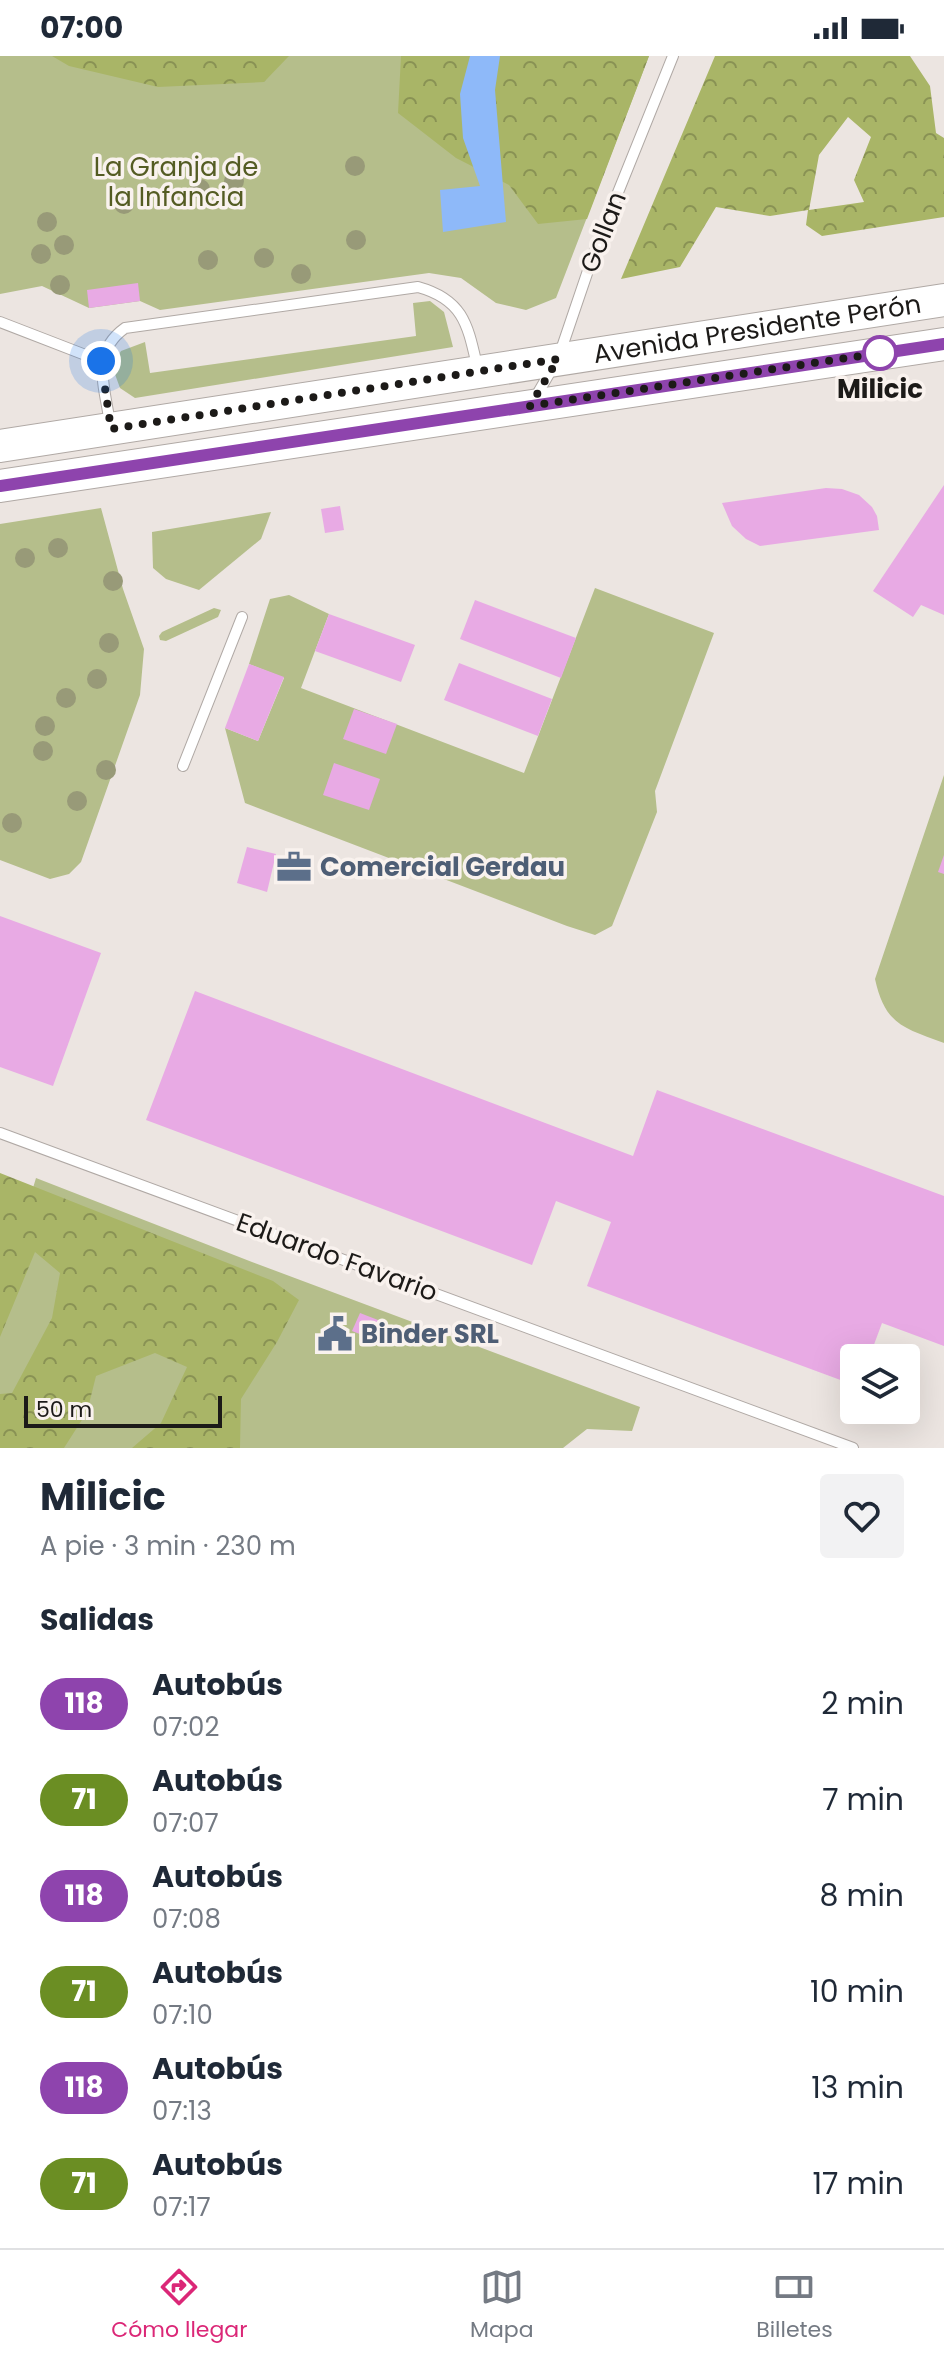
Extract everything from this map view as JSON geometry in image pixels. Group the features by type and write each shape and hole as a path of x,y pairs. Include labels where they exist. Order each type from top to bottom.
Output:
{"main road":[{"name":"Avenida Presidente Perón","path":"0,446 944,300"},
{"name":"Avenida Presidente Perón","path":"0,486 944,344"}],"lane":[{"name":"Gollan","path":"530,406 558,359 596,247 673,56"},
{"path":"111,429 101,361 113,337 125,328 418,287 439,293 457,310 468,329 478,372"},
{"path":"0,322 101,361"},
{"path":"183,766 242,617"},
{"name":"Eduardo Favario","path":"0,1133 853,1448"}],"green space":[{"name":"La Granja de la Infancia","path":"0,56 649,56 556,298 526,310 496,303 461,278 429,273 160,310 140,301 89,308 42,286 0,294"},
{"path":"52,56 289,56 264,82 158,87 69,66"},
{"path":"401,56 649,56 587,219 538,224 509,185 456,158 398,113"},
{"path":"715,56 910,56 930,86 936,133 944,138 944,217 822,236 806,225 808,210 770,216 716,207 680,267 621,279","holes":["848,117 871,137 854,180 864,202 809,210 819,155"]},
{"path":"430,301 444,312 453,347 135,398 120,388 112,366 121,351 145,342 150,373 416,336 413,303"},
{"path":"101,508 123,589 144,649 140,695 81,862 69,874 50,879 0,860 0,524"},
{"path":"271,512 261,539 199,590 166,579 153,568 152,532"},
{"path":"595,588 714,633 655,791 657,812 612,926 595,935 567,926 245,803 225,728 258,741 284,678 249,664 270,599 289,595 329,614 301,688 524,773"},
{"path":"214,608 221,610 218,617 166,641 160,640 162,632"},
{"path":"944,775 944,1043 898,1023 884,1006 875,979"},
{"path":"0,1173 273,1281 299,1300 241,1399 240,1448 132,1448 161,1423 187,1367 155,1353 96,1376 87,1412 64,1448 0,1448 0,1394 12,1393 52,1318 60,1273 35,1252 0,1337"},
{"path":"36,1178 640,1407 632,1431 587,1429 563,1448 0,1448 0,1297"}],"water":[{"path":"470,56 500,56 495,90 506,222 443,232 440,190 480,186 463,138 460,94"}],"building":[{"path":"138,283 140,301 89,308 87,290"},
{"path":"944,485 944,615 921,605 913,617 873,591"},
{"path":"826,488 859,495 872,507 879,530 760,546 746,539 732,526 722,503"},
{"path":"340,506 344,530 325,533 321,509"},
{"path":"475,600 576,638 561,678 460,639"},
{"path":"329,614 415,645 401,682 315,651"},
{"path":"459,663 552,699 538,736 444,700"},
{"path":"249,664 284,677 258,741 225,728"},
{"path":"354,709 397,724 386,754 343,739"},
{"path":"334,763 380,779 369,810 323,795"},
{"path":"247,847 276,854 267,892 237,883"},
{"path":"944,855 944,874 938,872"},
{"path":"0,916 101,953 53,1086 0,1067"},
{"path":"195,991 633,1156 657,1090 944,1196 944,1346 882,1323 874,1344 840,1344 840,1380 587,1286 611,1222 556,1201 532,1265 146,1120"},
{"path":"360,1313 378,1320 370,1338 352,1331"}],"bus line":[{"name":"118","path":"0,486 944,344"}],"place":[{"name":"Milicic","path":"880,353"},
{"name":"Comercial Gerdau","path":"294,867"},
{"name":"Binder SRL","path":"335,1334"}],"route":[{"path":"101,361 111,429 558,359 530,406 880,353"}]}
